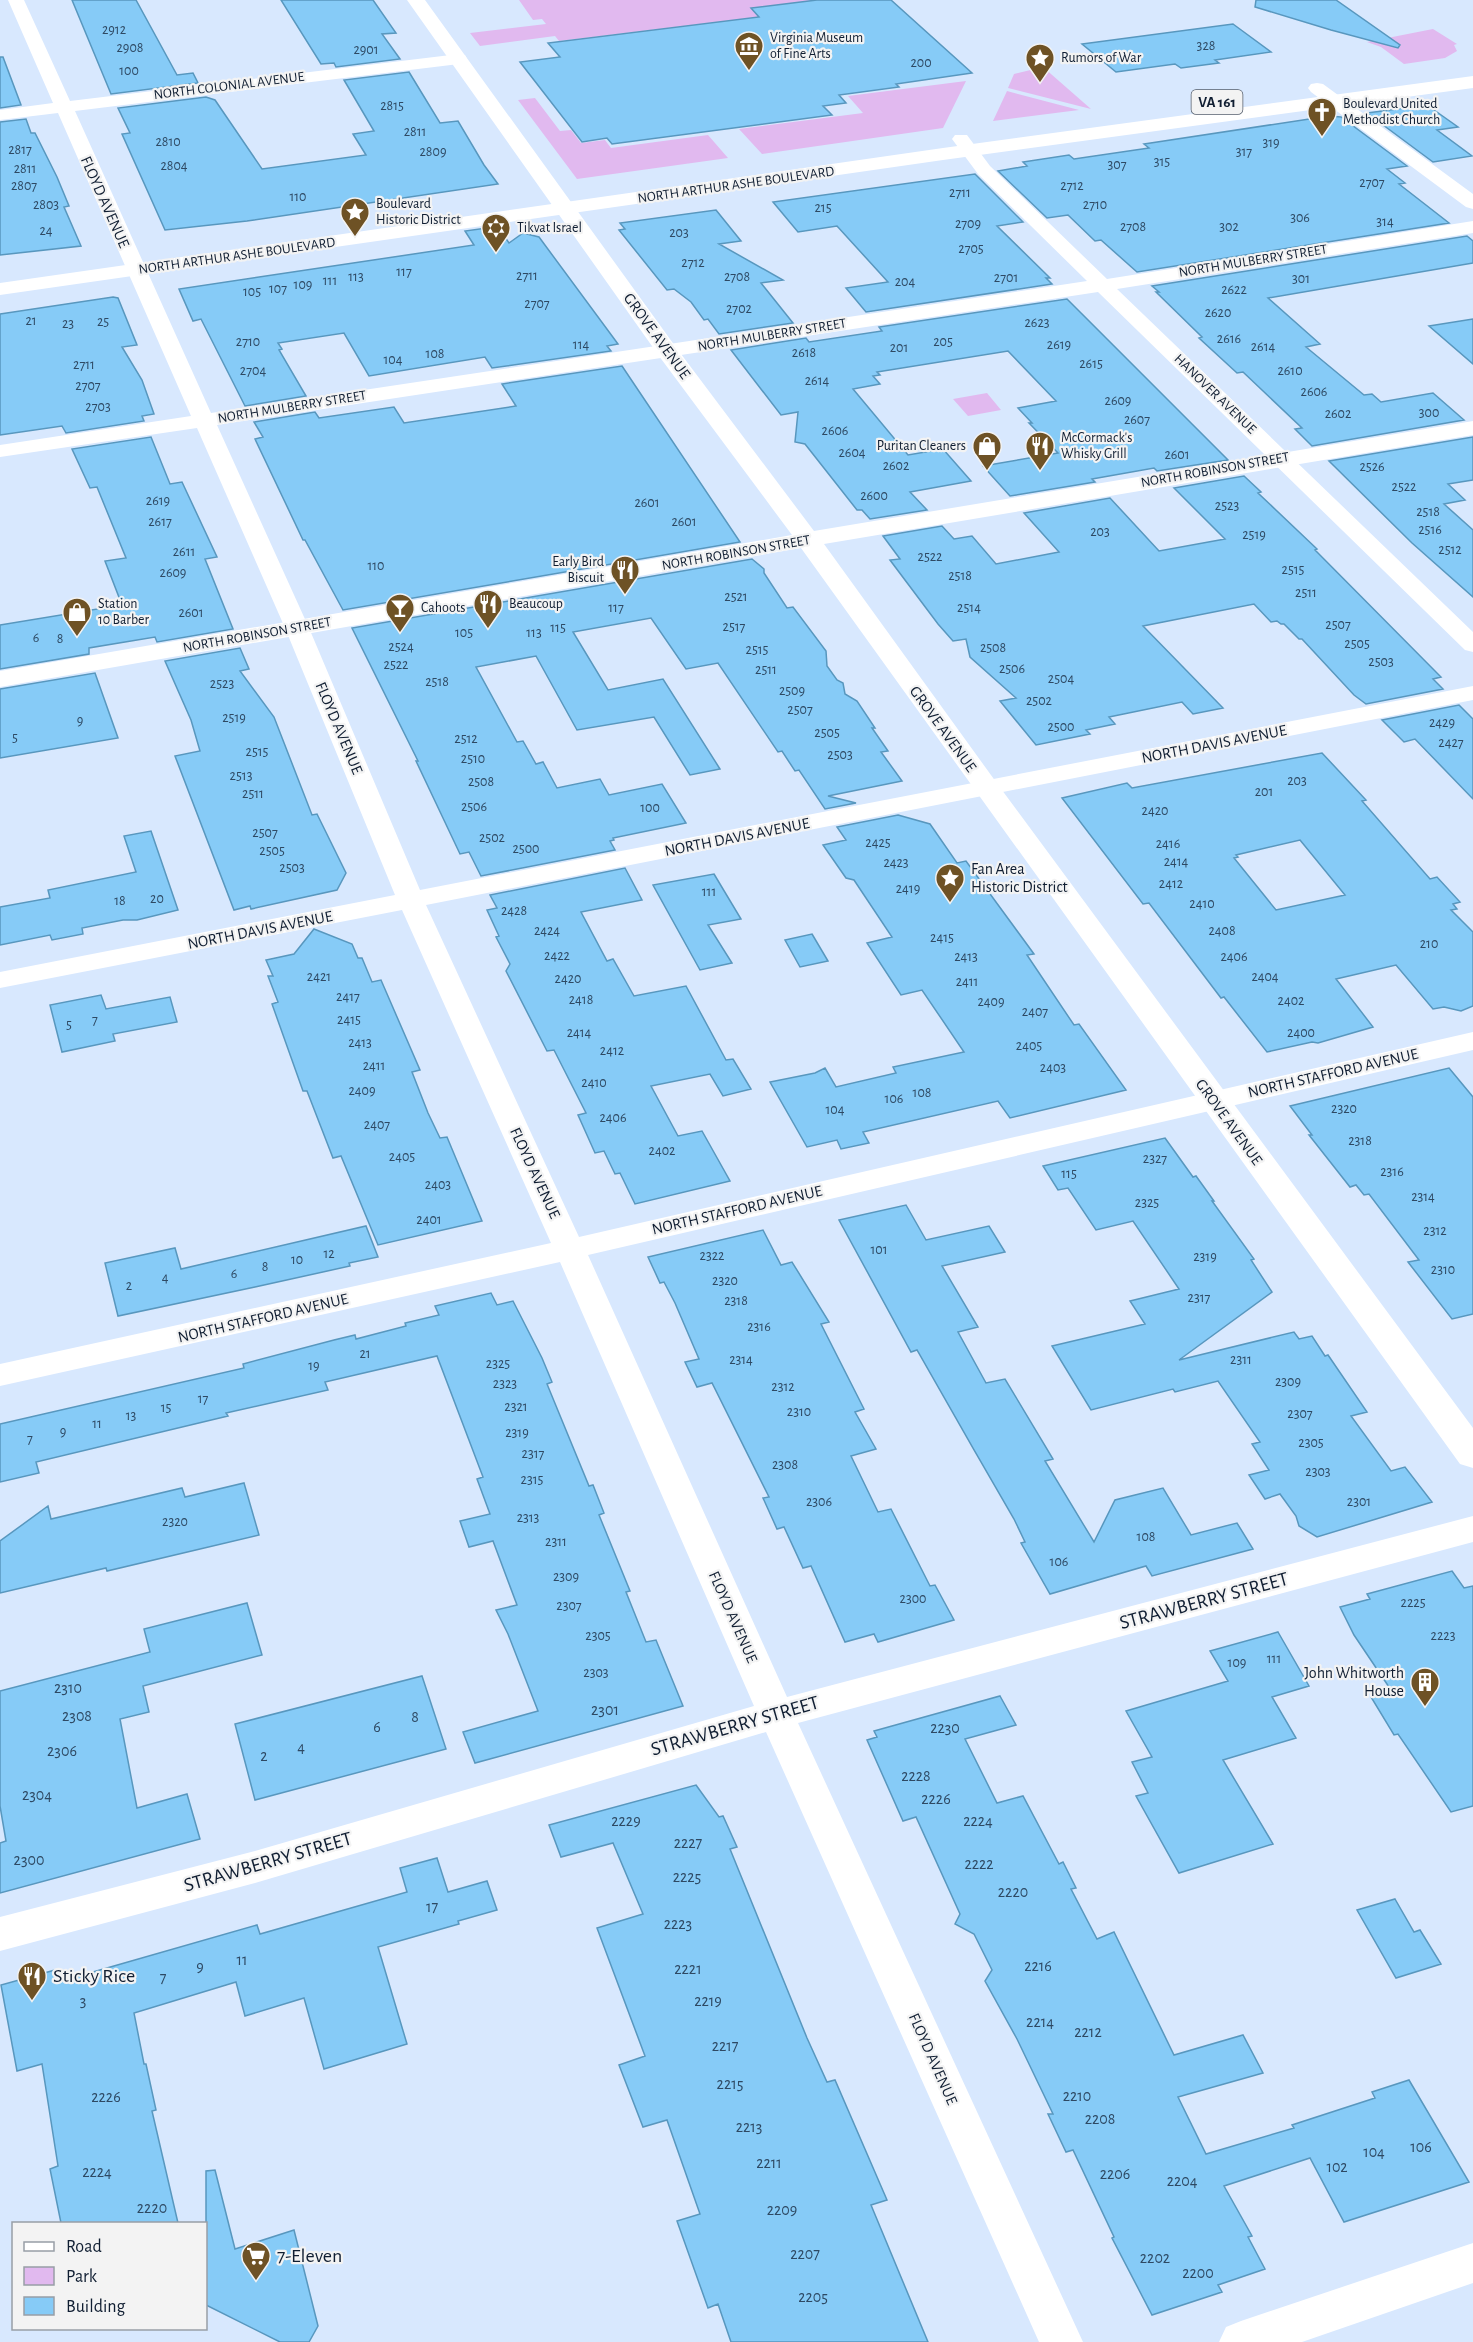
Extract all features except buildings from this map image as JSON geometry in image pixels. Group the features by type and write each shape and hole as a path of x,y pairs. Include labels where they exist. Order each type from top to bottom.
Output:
{"street":[{"name":"FLOYD AVENUE","path":"16,0 297,628 411,901 570,1249 776,1714 1061,2342"},
{"name":"GROVE AVENUE","path":"416,0 667,351 809,541 986,788 1473,1455"},
{"name":"NORTH COLONIAL AVENUE","path":"0,115 459,59"},
{"name":"NORTH ARTHUR ASHE BOULEVARD","path":"0,289 133,263 966,145 1317,88 1473,66"},
{"name":"NORTH ARTHUR ASHE BOULEVARD","path":"966,145 1336,101 1473,82"},
{"path":"1317,88 1473,203"},
{"name":"HANOVER AVENUE","path":"966,145 984,170 1473,645"},
{"name":"NORTH MULBERRY STREET","path":"0,451 1473,227"},
{"name":"NORTH ARTHUR ASHE BOULEVARD","path":"0,274 133,263"},
{"name":"NORTH ROBINSON STREET","path":"0,679 1473,428"},
{"name":"NORTH DAVIS AVENUE","path":"0,980 1473,693"},
{"name":"NORTH STAFFORD AVENUE","path":"0,1375 570,1249 1473,1041"},
{"name":"STRAWBERRY STREET","path":"0,1934 255,1868 776,1714 1473,1529"},
{"path":"1241,2342 1473,2263"}],"green space":[{"path":"519,0 817,0 759,17 559,41 555,36 480,46 470,33 546,24 542,19 533,20"},
{"path":"1433,29 1457,44 1454,45 1457,51 1445,58 1404,64 1381,47 1367,42"},
{"path":"1043,67 1091,109 1008,88 1014,74"},
{"path":"966,81 943,128 762,154 739,129 863,113 848,96"},
{"path":"1007,91 1079,110 993,121"},
{"path":"535,98 560,131 571,130 581,143 605,140 611,148 708,135 728,158 577,179 518,100"},
{"path":"987,393 1001,410 968,416 953,399"}],"place":[{"name":"Virginia Museum of Fine Arts","path":"749,72"},
{"name":"Rumors of War","path":"1040,84"},
{"name":"Boulevard United Methodist Church","path":"1322,138"},
{"name":"Boulevard Historic District","path":"355,238"},
{"name":"Tikvat Israel","path":"496,254"},
{"name":"Puritan Cleaners","path":"987,472"},
{"name":"McCormack's Whisky Grill","path":"1040,472"},
{"name":"Early Bird Biscuit","path":"625,596"},
{"name":"Beaucoup","path":"488,630"},
{"name":"Cahoots","path":"400,634"},
{"name":"Station 10 Barber","path":"77,638"},
{"name":"Fan Area Historic District","path":"950,904"},
{"name":"John Whitworth House","path":"1425,1708"},
{"name":"Sticky Rice","path":"32,2002"},
{"name":"7-Eleven","path":"256,2282"}]}
